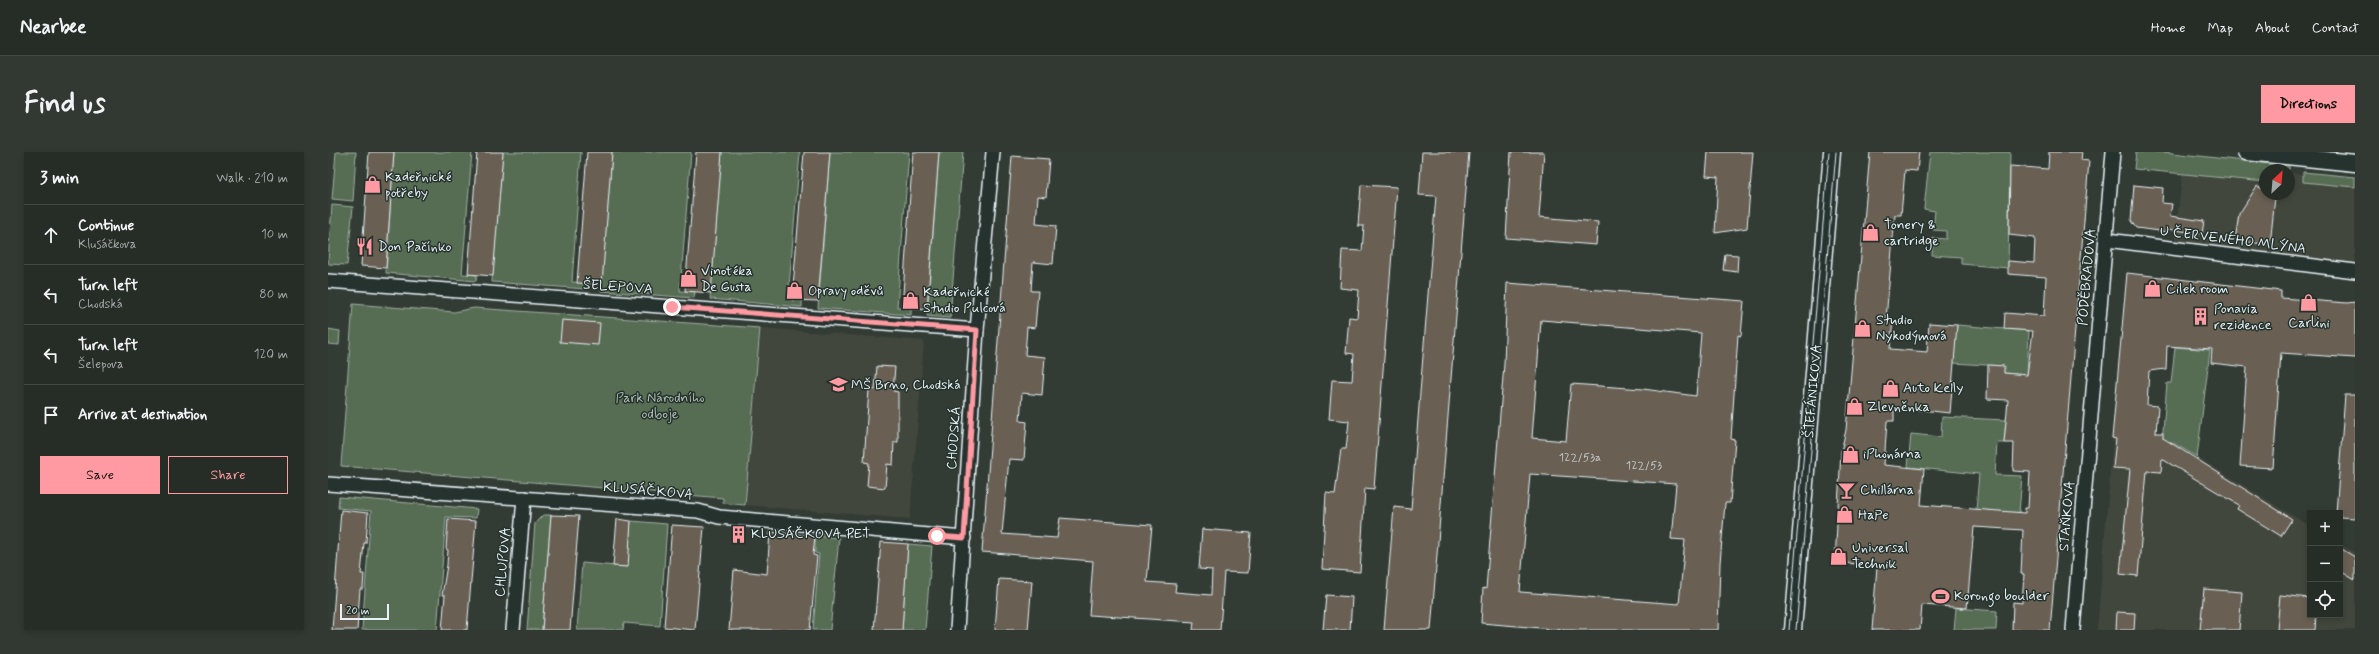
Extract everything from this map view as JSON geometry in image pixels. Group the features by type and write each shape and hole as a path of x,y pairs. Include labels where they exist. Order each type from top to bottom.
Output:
{"street":[{"name":"CHODSKÁ","path":"958,630 977,330 993,152"},
{"name":"ŠTEFÁNIKOVA","path":"1793,630 1832,152"},
{"name":"PODĚBRADOVA","path":"2092,405 2107,240 2113,152"},
{"path":"2246,152 2355,163"},
{"name":"U ČERVENÉHO MLÝNA","path":"2107,240 2355,272"},
{"name":"ŠELEPOVA","path":"328,281 977,330"},
{"name":"STAŇKOVA","path":"2073,630 2092,405"},
{"name":"KLUSÁČKOVA","path":"328,484 698,511 719,517 964,538"},
{"name":"CHLUPOVA","path":"513,630 524,498"}],"shaded area":[{"path":"2184,159 2259,169 2259,200 2295,200 2295,174 2355,179 2355,265 2175,243"},
{"name":"MŠ Brno, Chodská","path":"760,328 924,341 910,519 745,505"},
{"path":"2113,439 2175,444 2307,524 2307,618 2343,618 2343,546 2355,553 2355,630 2097,630"}],"green space":[{"path":"336,152 356,152 353,201 332,199"},
{"path":"394,152 472,152 462,274 477,275 476,281 386,273"},
{"path":"503,152 581,152 572,282 586,283 586,289 492,282"},
{"path":"612,152 691,152 680,291 695,292 694,298 601,291"},
{"path":"722,152 800,152 788,299 802,300 802,307 710,299"},
{"path":"830,152 909,152 897,307 911,308 911,315 818,308"},
{"path":"939,152 963,152 950,318 927,316"},
{"path":"1930,152 2010,152 2008,268 1961,264 1961,257 1932,255 1933,238 1946,239 1946,231 1933,230 1935,211 1924,209"},
{"path":"2136,152 2163,152 2271,164 2259,164 2259,181 2134,169"},
{"path":"2303,172 2355,177 2355,187 2303,182"},
{"path":"332,205 353,207 347,265 329,264 328,262"},
{"name":"Park Národního odboje","path":"353,304 454,312 474,308 760,328 745,505 723,503 723,498 341,466"},
{"path":"1957,325 2029,331 2027,375 2004,373 2003,366 1953,363"},
{"path":"328,329 340,331 339,345 328,344"},
{"path":"2175,347 2210,350 2197,457 2175,444 2162,443 2167,383 2171,383"},
{"path":"1942,417 2006,420 2004,443 1997,443 1995,475 2022,476 2019,513 1976,510 1979,474 1908,467 1911,434 1941,437"},
{"path":"339,497 477,509 476,518 446,517 437,630 362,630 371,511 338,508"},
{"path":"543,515 551,515 542,630 527,630 535,523"},
{"path":"631,521 667,524 660,626 624,623 623,630 577,630 582,563 627,567"},
{"path":"815,536 839,538 830,630 813,630 819,554 815,553"},
{"path":"908,544 932,546 925,630 902,630"},
{"path":"1956,608 1997,611 1996,630 1954,630"}],"building":[{"path":"369,152 394,152 386,268 361,266"},
{"path":"477,152 503,152 493,276 468,274"},
{"path":"587,152 612,152 602,284 577,283"},
{"path":"696,152 722,152 711,293 685,291"},
{"path":"804,152 830,152 818,301 792,300"},
{"path":"913,152 939,152 927,310 902,308"},
{"path":"1422,152 1469,152 1431,630 1384,630 1394,507 1411,509 1436,196 1419,195"},
{"path":"1511,152 1544,152 1539,217 1598,222 1596,245 1506,238"},
{"path":"1708,152 1753,152 1747,228 1715,233 1718,177 1706,176"},
{"path":"1870,152 1919,152 1917,171 1905,170 1901,215 1895,215 1886,319 1893,320 1890,349 1927,352 1929,323 1957,325 1950,413 1901,408 1901,411 1894,411 1894,421 1887,421 1884,465 1924,469 1921,505 2025,513 2025,508 2028,508 2030,472 2013,471 2014,443 2004,443 2008,400 1987,399 1988,365 2004,366 2004,373 2027,375 2033,331 2004,329 2005,313 2044,316 2046,277 2008,274 2008,261 2034,263 2035,238 2009,235 2010,166 2048,169 2049,152 2082,152 2081,160 2089,161 2050,630 2012,630 2013,602 2022,603 2024,574 2021,574 2023,530 1974,527 1967,608 1922,605 1920,630 1872,630 1877,566 1835,562 1841,451 1846,430"},
{"path":"1012,156 1049,159 1046,197 1038,196 1036,224 1056,226 1053,264 1033,262 1031,291 1038,291 1035,328 1027,327 1025,355 1045,357 1042,395 1022,393 1020,421 1027,422 1024,460 1009,459 1002,534 1057,538 1060,518 1152,525 1147,582 1176,584 1175,592 1211,595 1212,570 1199,569 1202,529 1251,533 1248,573 1224,572 1220,630 1193,630 1194,622 1089,615 1093,561 982,552"},
{"path":"1361,185 1397,187 1374,489 1365,488 1360,572 1322,569 1326,493 1335,494 1341,449 1346,449 1349,421 1329,419 1332,380 1352,381 1354,354 1346,353 1349,317 1357,318 1359,290 1340,288 1342,250 1362,251 1364,226 1358,226"},
{"path":"2134,185 2163,188 2162,203 2172,204 2170,216 2204,221 2202,234 2168,229 2168,232 2136,228 2131,221"},
{"path":"2257,186 2259,187 2259,200 2275,200 2270,245 2235,240 2239,214"},
{"path":"1725,254 1738,255 1737,272 1723,270"},
{"path":"2127,273 2281,291 2281,298 2347,303 2355,302 2355,358 2281,353 2273,468 2240,466 2247,367 2211,363 2212,349 2167,346 2166,369 2149,371 2147,405 2158,406 2156,433 2163,433 2163,438 2292,519 2281,536 2237,509 2239,505 2162,459 2161,472 2147,471 2138,576 2120,574 2130,469 2113,468 2116,439 2112,438"},
{"path":"1507,283 1744,301 1741,336 1738,335 1731,439 1735,440 1730,503 1725,503 1720,563 1718,630 1565,630 1481,623 1483,588 1486,589 1504,364","holes":["1541,320 1701,333 1696,396 1643,389 1571,384 1566,441 1532,438","1530,474 1676,484 1671,539 1685,540 1679,604 1520,592"]},
{"path":"562,320 600,323 598,345 560,342"},
{"path":"877,366 895,367 893,391 898,392 898,442 894,442 893,465 887,464 885,488 867,486 869,463 864,462 869,389 875,390"},
{"path":"2345,395 2355,395 2355,518 2343,517 2343,510 2336,510"},
{"path":"341,510 368,513 366,543 364,543 361,574 364,574 363,589 360,589 357,630 332,630"},
{"path":"551,515 579,516 570,630 542,630"},
{"path":"448,519 476,521 467,630 442,630 445,595 442,595 447,565 448,550 446,549"},
{"path":"617,519 631,521 628,567 613,566"},
{"path":"672,525 704,527 695,630 664,627"},
{"path":"770,532 815,536 813,555 817,556 810,630 729,630 734,570 767,574"},
{"path":"881,542 908,544 902,630 874,630"},
{"path":"2343,550 2355,557 2355,580 2343,573"},
{"path":"999,579 1032,581 1028,630 995,630"},
{"path":"2204,589 2242,592 2239,630 2200,630"},
{"path":"1326,595 1352,597 1350,630 1323,630"},
{"path":"2280,595 2307,598 2307,618 2316,618 2315,630 2277,630"},
{"path":"2117,612 2135,613 2134,630 2116,630"}],"tram line":[{"path":"1789,630 1829,152"},
{"path":"1796,630 1836,152"}],"place":[{"name":"Kadeřnické potřeby","path":"372,185"},
{"name":"Tonery & cartridge","path":"1871,233"},
{"name":"Don Pačínko","path":"365,247"},
{"name":"Vinotéka De Gusta","path":"688,279"},
{"name":"Cilek room","path":"2153,289"},
{"name":"Opravy oděvů","path":"795,291"},
{"name":"Kadeřnické Studio Pulcová","path":"910,300"},
{"name":"Carlini","path":"2309,303"},
{"name":"Ponavia rezidence","path":"2201,317"},
{"name":"Studio Nykodýmová","path":"1863,328"},
{"name":"MŠ Brno, Chodská","path":"838,385"},
{"name":"Auto Kelly","path":"1890,388"},
{"name":"Zlevněnka","path":"1854,407"},
{"name":"iPhonárna","path":"1850,454"},
{"name":"Chillárna","path":"1847,490"},
{"name":"HaPe","path":"1845,515"},
{"name":"KLUSÁČKOVA PET","path":"738,534"},
{"name":"Universal Technik","path":"1839,556"},
{"name":"Korongo boulder","path":"1941,596"}],"route":[{"path":"672,307 977,330 964,538 937,536"}]}
